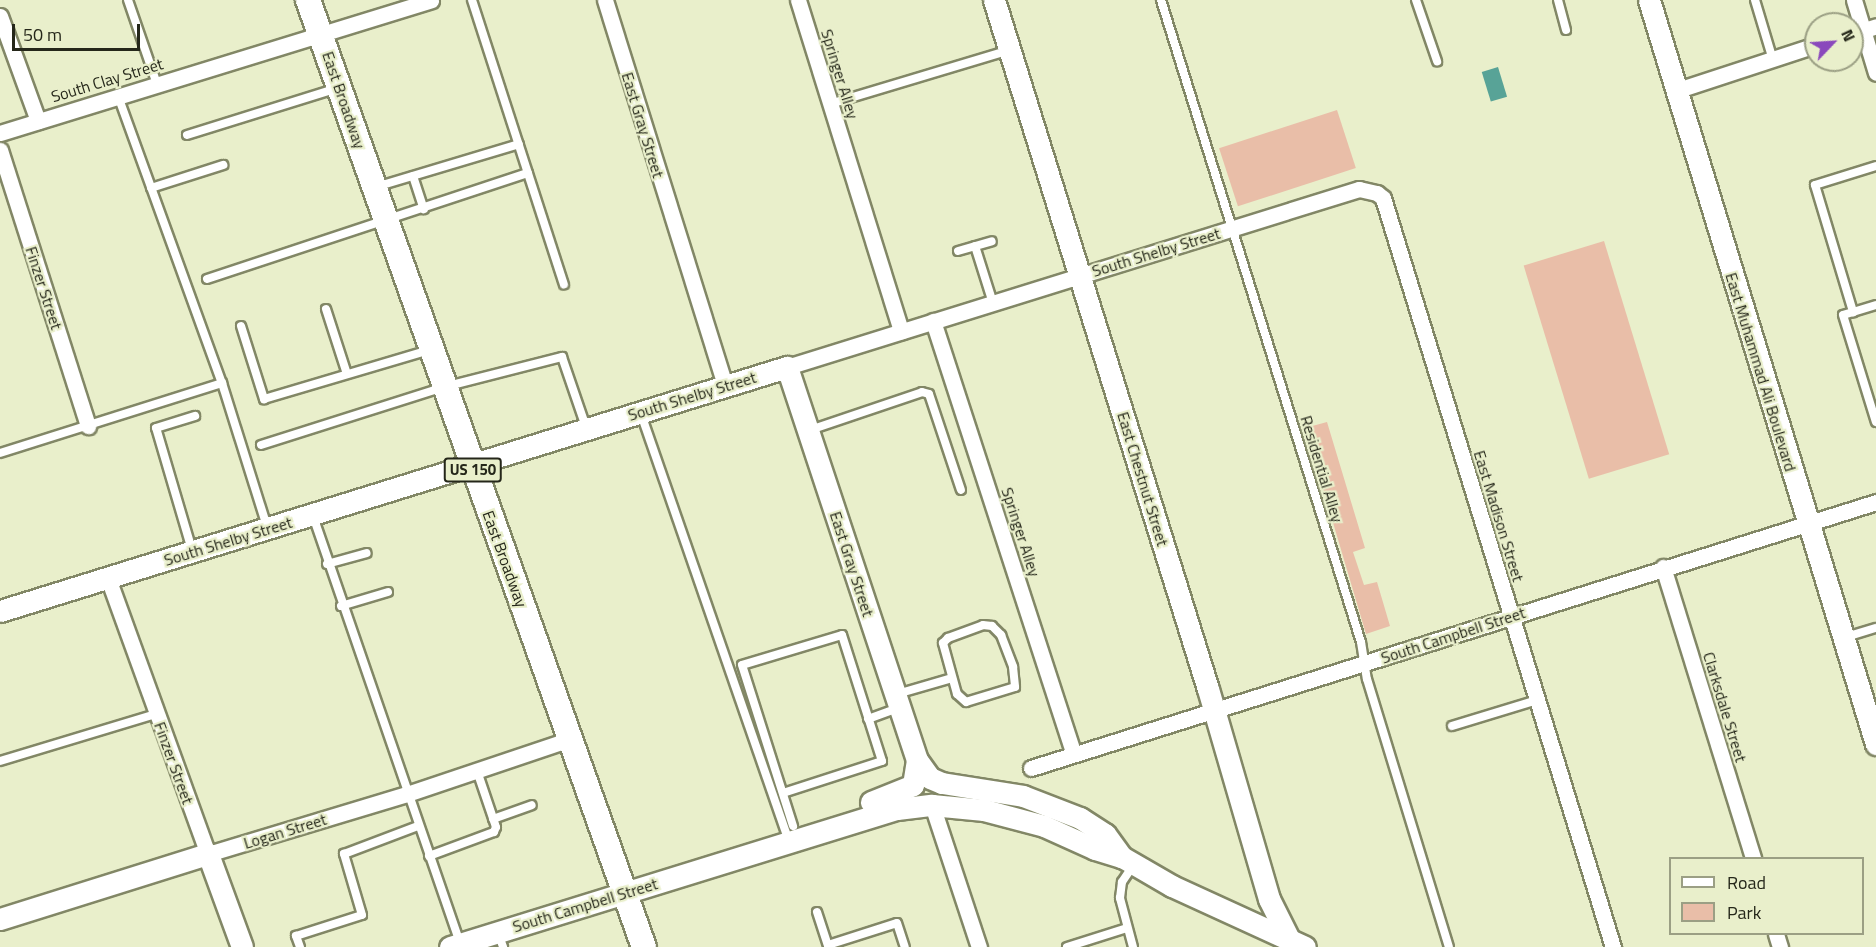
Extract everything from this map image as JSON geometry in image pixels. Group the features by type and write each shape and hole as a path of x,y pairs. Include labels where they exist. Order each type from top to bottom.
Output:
{"main road":[{"name":"East Broadway","path":"309,0 471,464 644,947"},
{"name":"East Muhammad Ali Boulevard","path":"1649,0 1876,744"},
{"name":"East Chestnut Street","path":"996,1 1214,709 1269,899 1297,943"},
{"name":"South Shelby Street","path":"0,611 787,367"},
{"name":"East Gray Street","path":"787,367 917,760"},
{"name":"South Campbell Street","path":"455,945 500,940 625,893 721,863 789,832 908,790 917,778 917,760"},
{"path":"917,760 930,778 942,783 1023,796 1080,818 1105,834 1128,860 1172,886 1297,943"},
{"name":"South Campbell Street","path":"789,832 897,809 932,805 1016,816 1128,860"},
{"name":"Logan Street","path":"0,919 208,854"},
{"name":"Finzer Street","path":"208,854 242,947"}],"street":[{"name":"South Clay Street","path":"0,133 321,33 399,5 431,0"},
{"name":"East Gray Street","path":"605,0 725,386"},
{"name":"Springer Alley","path":"798,0 901,331"},
{"path":"0,16 38,121"},
{"path":"1864,30 1876,73"},
{"path":"1678,90 1804,49"},
{"name":"Finzer Street","path":"0,150 88,426"},
{"name":"South Shelby Street","path":"787,367 1359,189 1377,193 1383,198"},
{"name":"East Madison Street","path":"1383,198 1613,947"},
{"name":"Springer Alley","path":"933,321 1074,754"},
{"name":"South Campbell Street","path":"1031,768 1663,567 1876,502"},
{"name":"Clarksdale Street","path":"1663,567 1753,857"},
{"name":"Finzer Street","path":"108,578 208,854"},
{"name":"Logan Street","path":"208,854 407,794 570,739"},
{"path":"932,805 979,947"}],"lane":[{"path":"128,0 157,84"},
{"path":"472,0 564,285"},
{"name":"Residential Alley","path":"1161,0 1361,642 1363,664 1449,947"},
{"path":"1416,0 1437,61"},
{"path":"1558,0 1566,30"},
{"path":"1755,0 1773,60"},
{"path":"830,104 1010,50"},
{"path":"187,135 340,88"},
{"path":"118,95 222,383 267,528"},
{"path":"374,187 519,144"},
{"path":"151,188 223,165"},
{"path":"1853,312 1815,185 1876,166"},
{"path":"207,279 387,222 528,173"},
{"path":"413,176 424,209"},
{"path":"958,251 992,240"},
{"path":"975,246 993,303"},
{"path":"1876,305 1843,315 1876,422"},
{"path":"326,309 347,374"},
{"path":"241,326 264,399 431,349"},
{"path":"261,445 444,387 562,357 586,428"},
{"path":"0,453 222,383"},
{"path":"808,431 922,392 929,394 961,490"},
{"path":"641,412 789,832"},
{"path":"192,552 156,428 195,416"},
{"path":"313,514 341,606 429,856 455,945"},
{"path":"327,564 367,553"},
{"path":"341,606 388,592"},
{"path":"982,626 997,629 1013,667 1015,687 966,702 957,694 952,678 943,649 948,638 982,626"},
{"path":"1843,637 1876,628"},
{"path":"783,793 882,761 842,635 742,665 783,793 789,832"},
{"path":"868,719 898,701 952,678"},
{"path":"1452,726 1537,700"},
{"path":"0,761 156,714"},
{"path":"429,856 494,832 494,819 477,771"},
{"path":"494,819 532,805"},
{"path":"300,947 296,936 362,915 344,854 418,826"},
{"path":"1128,860 1120,898 1133,947"},
{"path":"817,912 828,945 897,923 905,947"},
{"path":"1067,947 1127,928"}],"green space":[{"path":"1337,110 1356,168 1238,206 1219,148"},
{"path":"1604,241 1669,454 1589,479 1524,266"},
{"path":"1327,422 1365,548 1353,552 1364,585 1377,582 1390,626 1366,634 1305,428"}],"water":[{"path":"1498,67 1507,97 1491,102 1482,72"}]}
